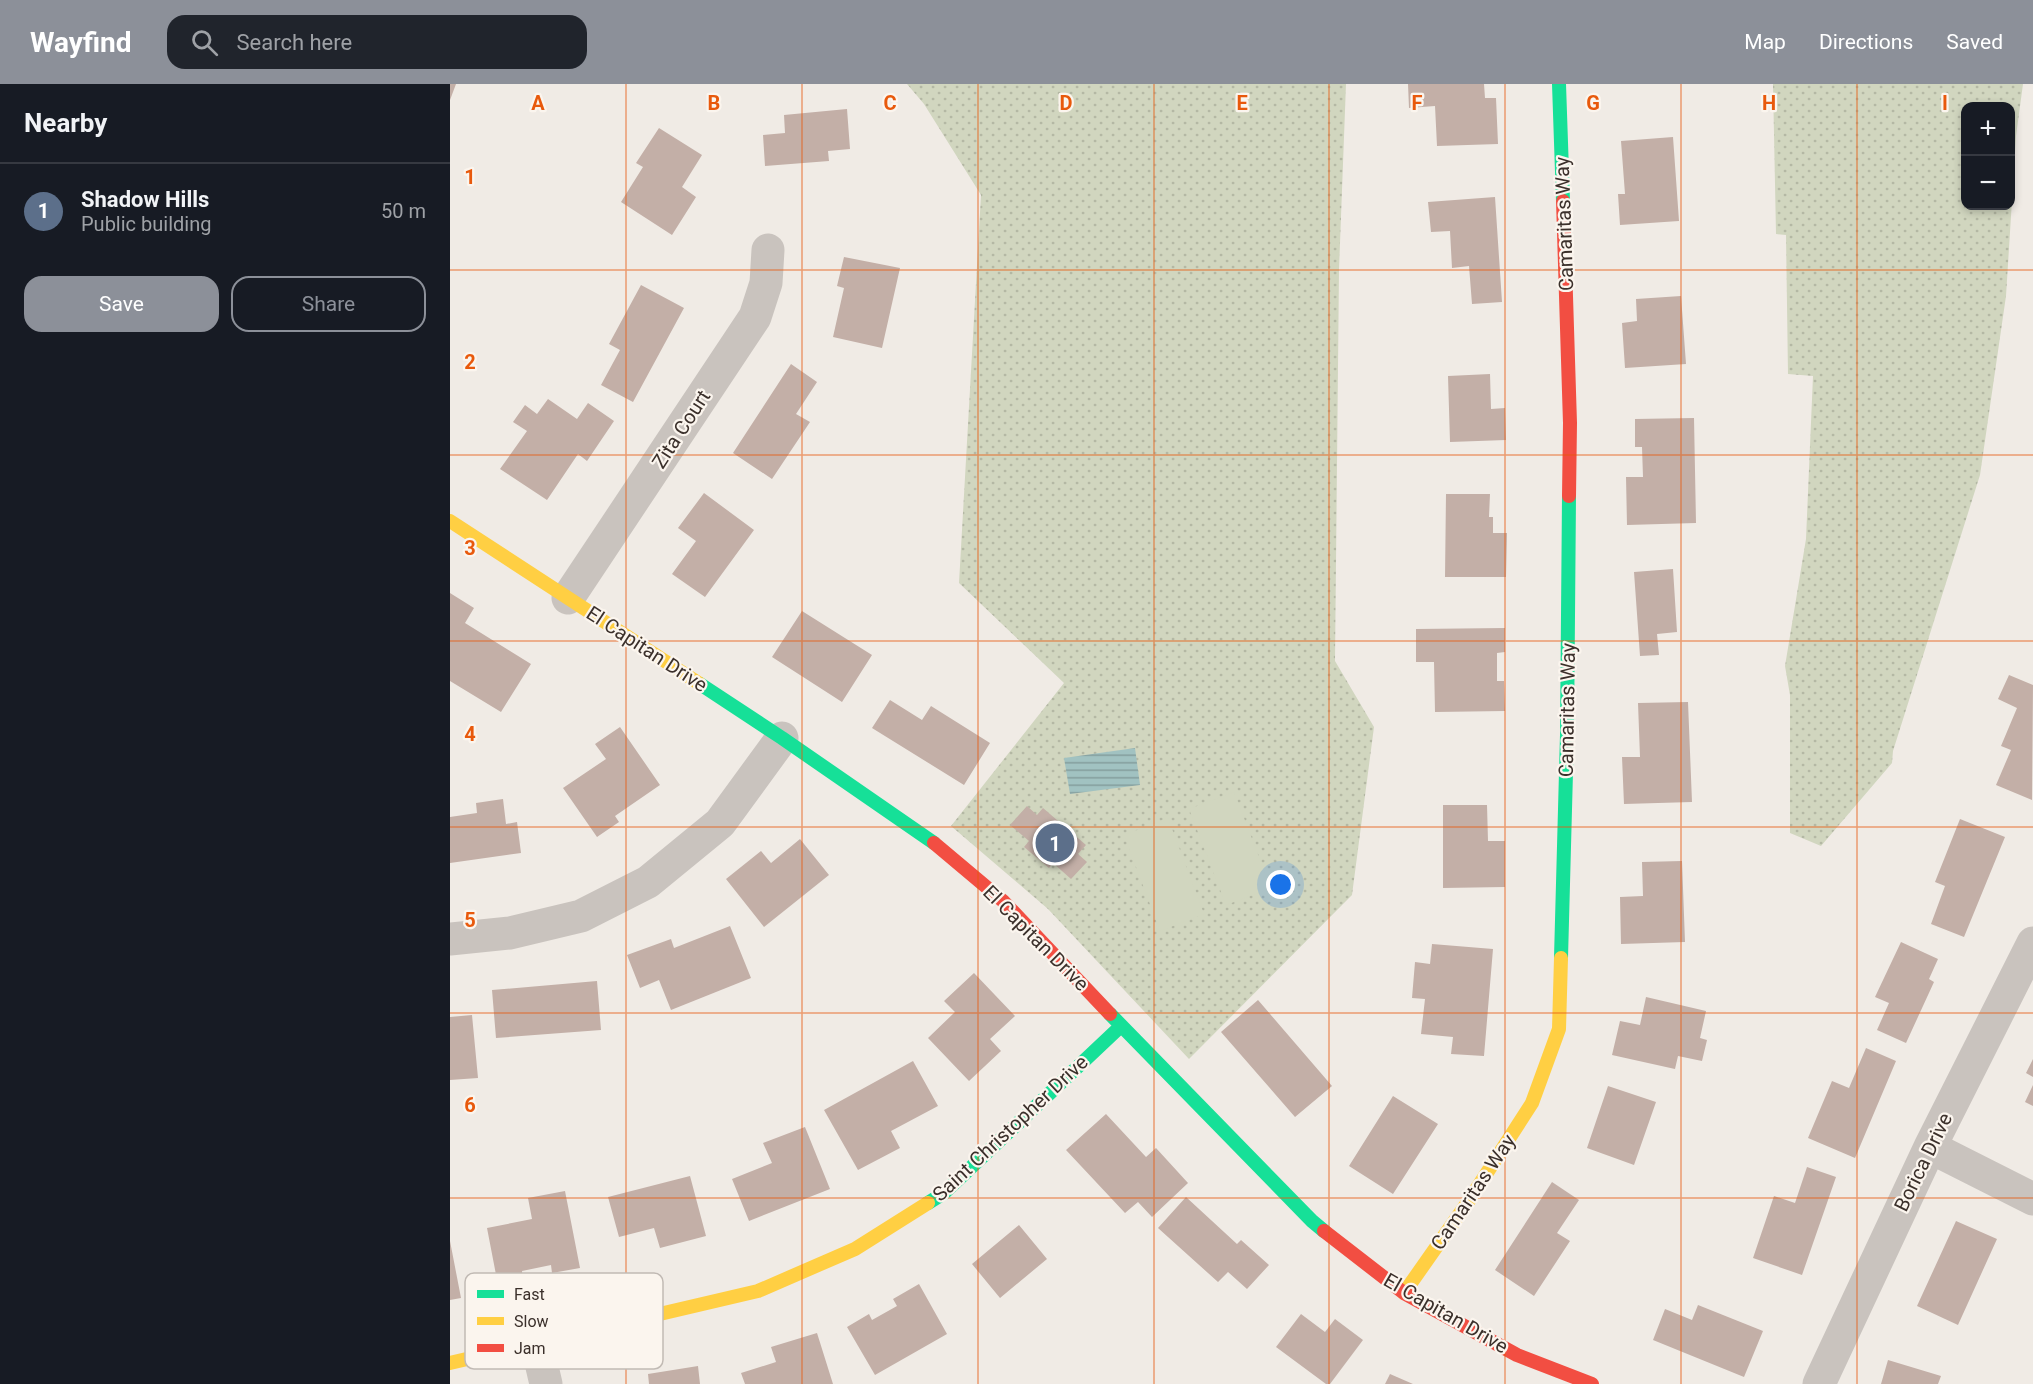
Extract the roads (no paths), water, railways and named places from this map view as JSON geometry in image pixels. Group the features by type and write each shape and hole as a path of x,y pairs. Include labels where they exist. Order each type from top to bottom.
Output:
{"street":[{"name":"Camaritas Way","path":"1404,1293 1470,1199 1532,1103 1559,1029 1567,735 1569,435 1559,84"},
{"name":"Zita Court","path":"568,598 755,317 766,282 768,250"},
{"name":"El Capitan Drive","path":"450,521 782,738 915,829 1003,901 1121,1026 1312,1221 1404,1293 1517,1355 1592,1384"},
{"path":"450,939 510,933 581,916 648,882 720,823 782,738"},
{"name":"Borica Drive","path":"1818,1384 1930,1147 2033,943"},
{"name":"Saint Christopher Drive","path":"663,1312 758,1291 855,1249 944,1193 1121,1026"},
{"path":"1930,1147 2033,1199"},
{"name":"Saint Christopher Drive","path":"450,1363 465,1359"},
{"path":"543,1369 546,1384"}],"water":[{"path":"1135,748 1140,785 1070,794 1064,758"}],"place":[{"name":"Shadow Hills","path":"1055,843"}]}
